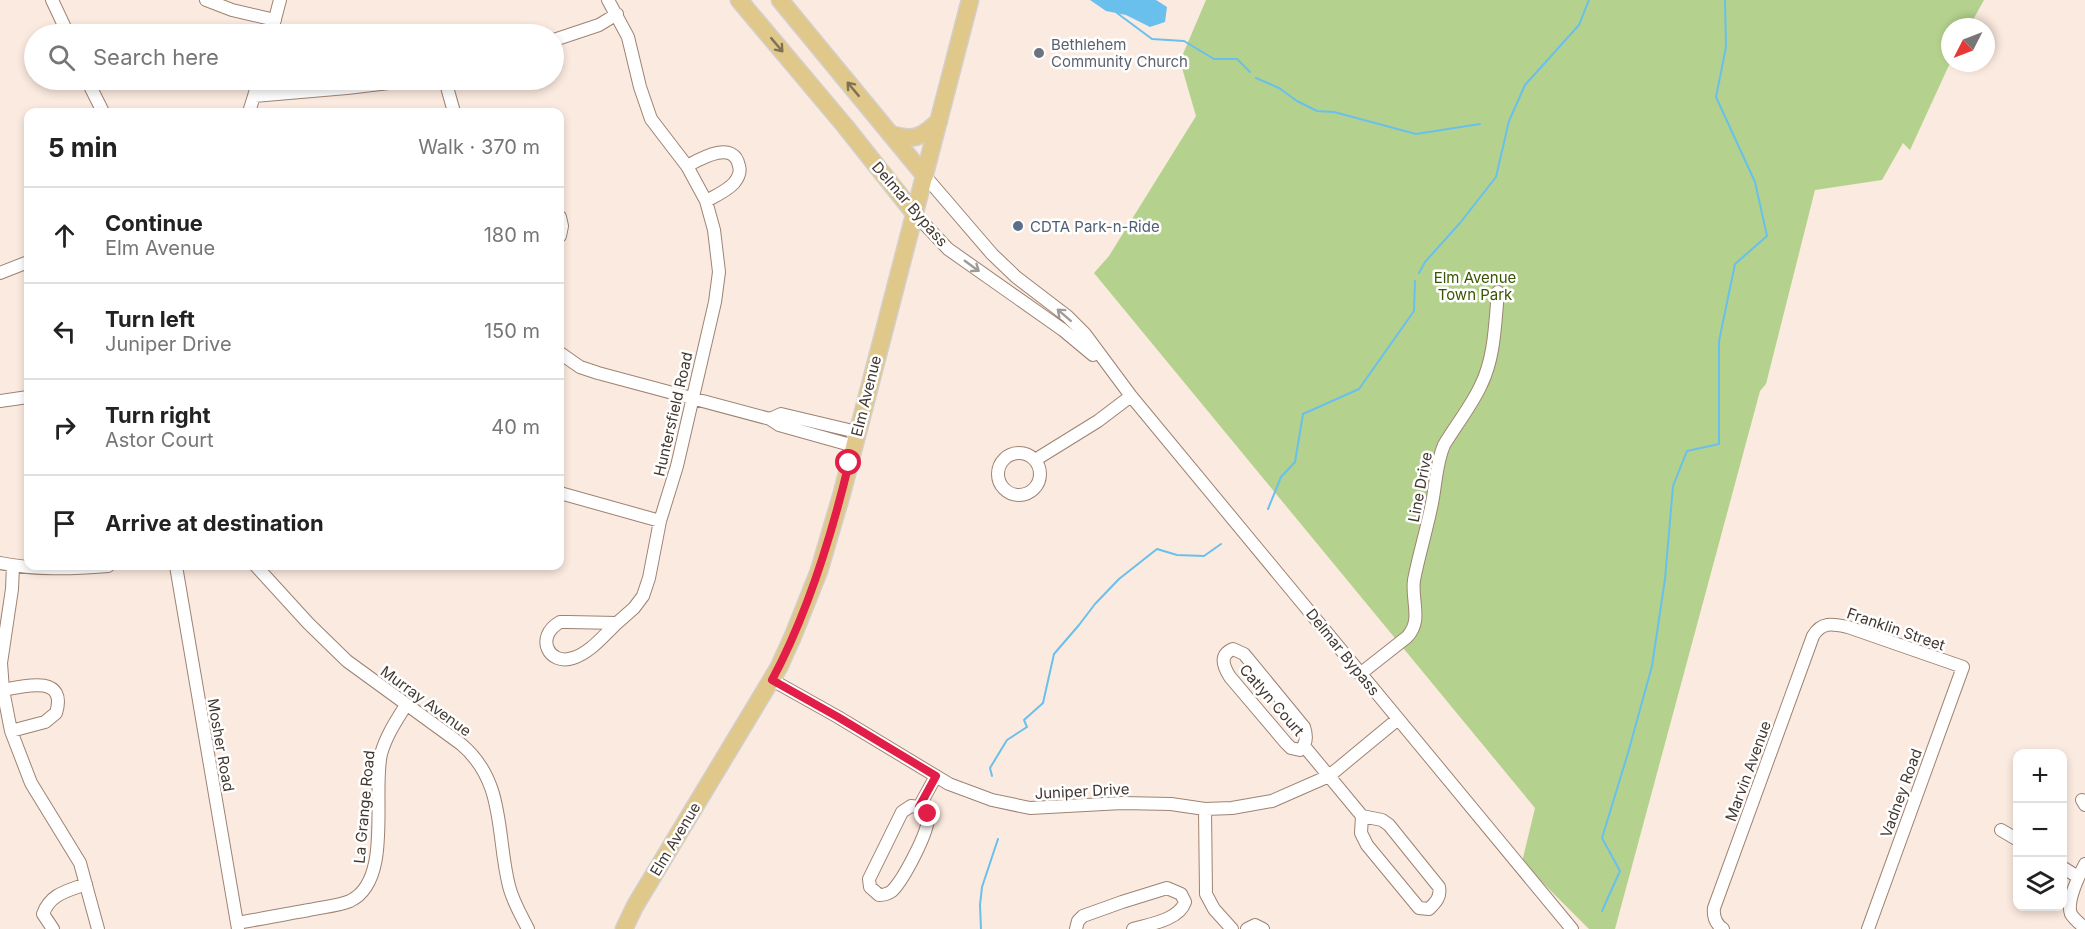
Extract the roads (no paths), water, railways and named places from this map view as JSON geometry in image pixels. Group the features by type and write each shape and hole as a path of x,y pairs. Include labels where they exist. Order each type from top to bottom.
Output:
{"main road":[{"name":"Delmar Bypass","path":"740,0 914,213"},
{"name":"Delmar Bypass","path":"780,0 925,176"},
{"name":"Elm Avenue","path":"624,929 635,906 772,680 793,636 819,571 842,493 970,0"},
{"path":"890,134 912,138 928,132 939,121"}],"street":[{"path":"52,0 63,24"},
{"path":"206,0 232,10 275,20"},
{"path":"274,24 280,0"},
{"name":"Huntersfield Road","path":"608,0 628,37 640,87 651,119 687,166 706,201 717,250 718,284 677,466 660,521 649,578 643,596 633,608 594,645 574,658 566,660 557,658 546,644 549,631 560,622 617,623"},
{"path":"564,37 599,25 617,14"},
{"path":"92,90 101,108"},
{"path":"250,108 256,90"},
{"path":"254,96 324,90"},
{"path":"448,90 453,108"},
{"path":"687,166 709,154 721,152 730,154 738,162 740,169 736,182 706,201"},
{"name":"Delmar Bypass","path":"925,176 992,254 1067,316 1084,334 1131,396 1572,929"},
{"name":"Delmar Bypass","path":"914,213 948,249 1085,347 1114,375"},
{"path":"0,273 24,264"},
{"path":"1024,304 1036,292"},
{"name":"Line Drive","path":"1360,674 1412,632 1415,624 1414,586 1440,455 1487,370 1498,292"},
{"path":"564,356 580,367 598,373 770,419 779,425 811,428 855,439"},
{"path":"1035,460 1098,421 1131,396"},
{"path":"0,401 24,397"},
{"path":"564,494 660,521"},
{"path":"24,566 6,564 12,589 1,663 3,690 11,731 31,783 80,863 94,928"},
{"name":"Mosher Road","path":"177,570 237,926"},
{"name":"Murray Avenue","path":"260,570 308,623 347,661 461,744 484,770 497,807 509,886 528,929"},
{"name":"Franklin Street","path":"1820,627 1830,624 1848,627 1963,667"},
{"name":"Marvin Avenue","path":"1720,927 1713,915 1714,908 1813,636 1820,627"},
{"name":"Catlyn Court","path":"1304,747 1300,750 1291,747 1230,677 1223,661 1226,653 1233,649 1244,654 1304,728 1306,734 1304,747 1362,816"},
{"name":"Vadney Road","path":"1868,929 1963,667"},
{"name":"Juniper Drive","path":"772,680 949,784 992,800 1030,808 1122,802 1171,804 1205,809 1232,808 1272,801 1329,776 1398,719"},
{"path":"3,690 44,685 54,690 58,698 56,713 48,721 11,731"},
{"name":"La Grange Road","path":"237,926 350,901 363,891 372,876 376,856 381,757 387,737 406,705"},
{"path":"919,807 936,776"},
{"path":"911,806 919,807 928,814 929,819 925,832 898,884 890,893 879,896 870,887 869,879 873,869 902,812 911,806"},
{"path":"1205,809 1206,894 1214,909 1232,929"},
{"path":"1362,816 1382,820 1389,825 1439,887 1439,899 1430,909 1419,908 1367,845 1361,833 1362,816"},
{"path":"2001,830 2013,837"},
{"path":"2085,864 2078,877 2069,906 2072,916 2085,928"},
{"path":"2067,870 2078,877"},
{"path":"53,929 43,914 47,904 55,896 86,884"},
{"path":"1076,929 1078,921 1083,916 1167,888 1178,891 1185,902"},
{"path":"1185,902 1206,894"},
{"path":"1133,929 1175,915 1183,908 1185,902"},
{"path":"1246,929 1255,926 1263,929"}],"water":[{"path":"1090,0 1156,0 1167,7 1165,22 1150,27 1126,15 1106,11"}],"waterway":[{"path":"1419,273 1425,262 1460,223 1496,177 1509,121 1525,85 1579,25 1589,0"},
{"path":"1602,911 1620,871 1602,838 1652,666 1665,579 1673,486 1687,451 1719,444 1719,341 1735,264 1767,236 1755,182 1716,97 1726,47 1725,0"},
{"path":"1117,13 1152,39 1184,41 1214,59 1237,59 1250,72"},
{"path":"1256,78 1279,88 1297,101 1317,111 1334,112 1416,134 1480,124"},
{"path":"1268,509 1281,477 1295,462 1303,414 1359,389 1414,311 1415,281"},
{"path":"992,776 990,768 1007,740 1027,727 1024,720 1043,703 1054,654 1119,579 1157,549 1177,555 1204,556 1221,544"},
{"path":"981,929 982,887 998,839"}],"place":[{"name":"Bethlehem Community Church","path":"1039,53"},
{"name":"CDTA Park-n-Ride","path":"1018,226"}],"park label":[{"name":"Elm Avenue Town Park","path":"1475,286"}]}
